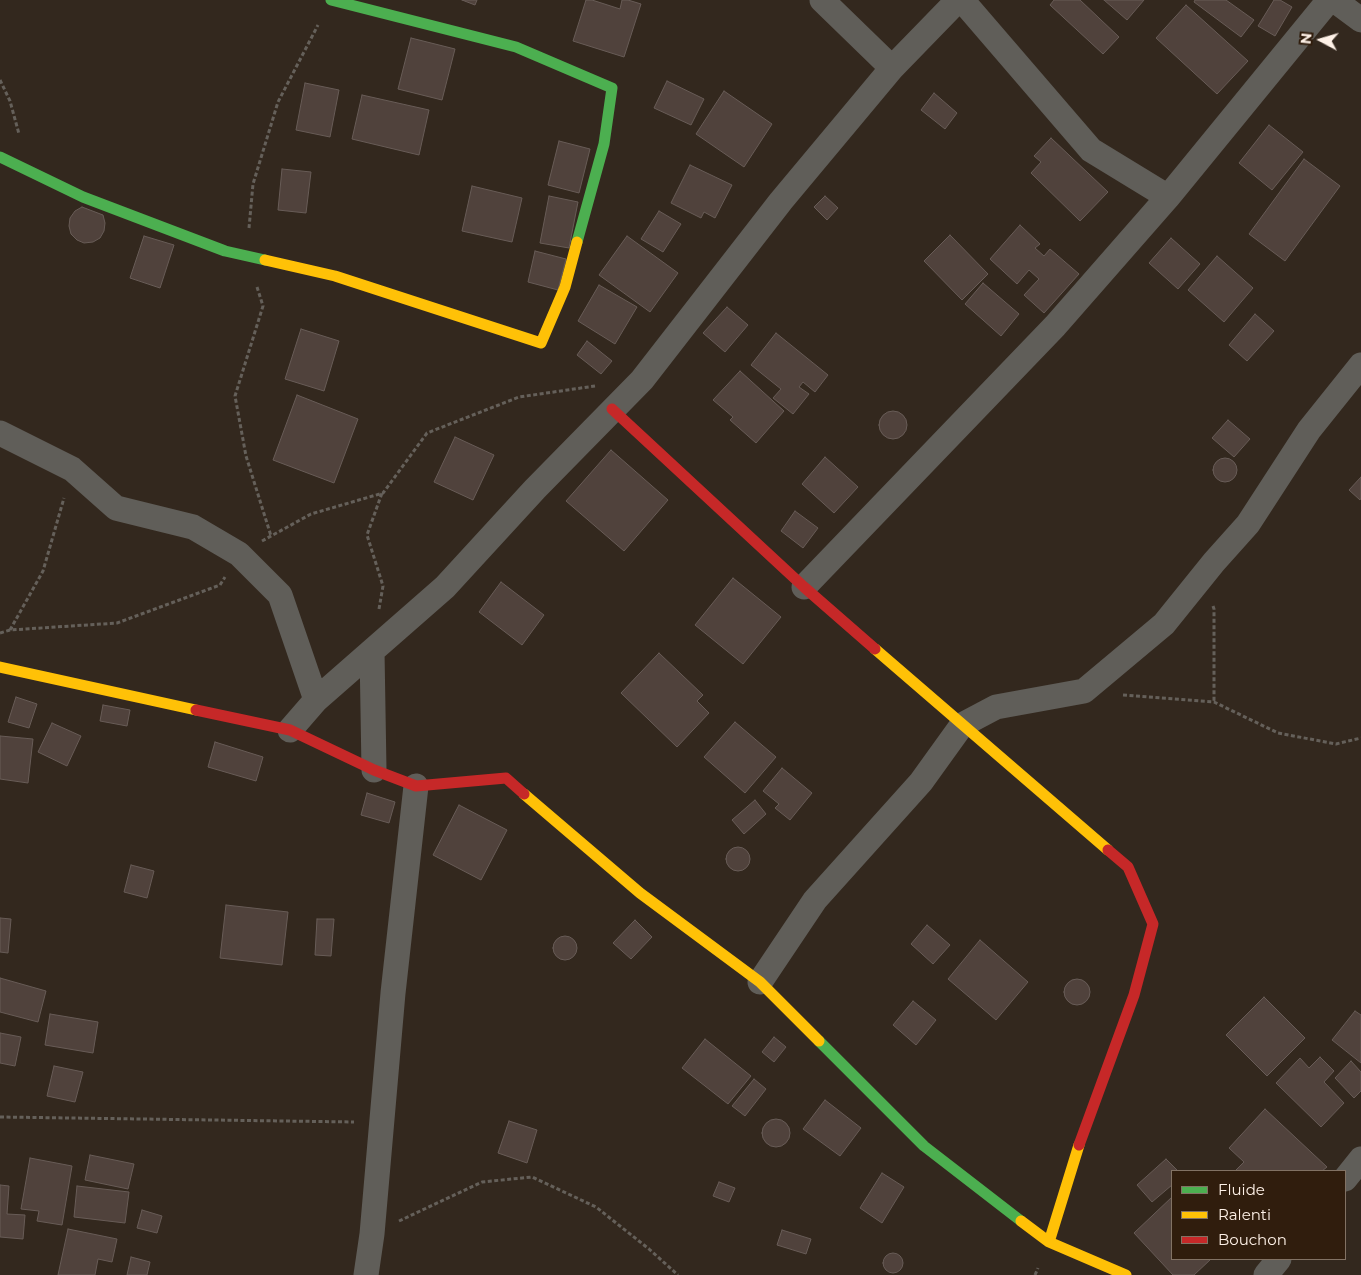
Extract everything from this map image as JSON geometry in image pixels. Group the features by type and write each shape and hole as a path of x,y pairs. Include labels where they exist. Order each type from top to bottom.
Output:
{"street":[{"path":"0,157 83,197 225,251 335,276 541,343 565,287 604,144 612,88 516,47 331,0"},
{"path":"822,0 892,68"},
{"path":"290,730 316,700 445,586 612,409 642,380 780,201 892,68 960,0 1091,150 1168,197"},
{"path":"804,586 1055,326 1168,197 1329,0"},
{"path":"1334,0 1361,20"},
{"path":"760,982 815,900 922,782 962,725 996,707 1084,691 1164,624 1248,524 1309,430 1361,365"},
{"path":"612,409 804,586 1128,867 1152,924 1134,995 1083,1134 1049,1242"},
{"path":"0,433 72,469 116,508 193,527 239,554 280,596 316,700"},
{"path":"372,651 374,770"},
{"path":"0,667 290,730 374,770 416,786 506,778 640,893 760,982 924,1146 1049,1242 1126,1275"},
{"path":"366,1275 372,1234 393,993 416,786"},
{"path":"1346,1178 1361,1159"},
{"path":"1266,1275 1278,1260"}],"path":[{"path":"0,80 10,101 29,171"},
{"path":"372,651 383,586 367,535 383,493 426,433 519,397 642,380"},
{"path":"10,630 43,571 72,469"},
{"path":"0,633 10,630 117,622 220,586 239,554 311,514 383,493"},
{"path":"1201,578 1214,609 1214,702"},
{"path":"1084,691 1214,702 1278,734 1336,744 1361,738"},
{"path":"0,1117 382,1122"},
{"path":"372,1234 482,1182 532,1176 596,1207 649,1249 678,1275"}],"building":[{"path":"462,0 477,0 475,5"},
{"path":"586,0 592,0 620,9 622,0 641,4 624,57 573,41"},
{"path":"1054,0 1080,0 1119,37 1103,54 1050,5"},
{"path":"1104,0 1144,0 1127,20"},
{"path":"1195,0 1226,0 1254,20 1241,37 1194,2"},
{"path":"1274,0 1280,0 1292,7 1275,36 1258,26"},
{"path":"1186,5 1248,61 1217,94 1156,38"},
{"path":"411,38 455,49 442,100 398,89"},
{"path":"667,81 704,99 691,125 654,108"},
{"path":"305,83 339,90 330,137 296,130"},
{"path":"724,91 772,124 744,167 696,134"},
{"path":"934,93 957,113 945,129 921,110"},
{"path":"362,95 429,110 419,155 352,139"},
{"path":"1269,125 1303,152 1272,190 1239,163"},
{"path":"1051,138 1108,192 1080,221 1031,173 1041,162 1034,156"},
{"path":"559,141 590,149 579,193 548,185"},
{"path":"1304,159 1340,186 1285,261 1249,234"},
{"path":"690,165 732,185 715,218 704,212 701,218 671,203"},
{"path":"282,169 311,172 306,213 278,210"},
{"path":"472,186 522,198 512,242 462,231"},
{"path":"549,196 578,202 569,248 540,243"},
{"path":"825,196 838,208 827,220 814,207"},
{"path":"82,207 103,215 104,231 100,238 93,242 84,243 77,240 71,234 70,218 75,211"},
{"path":"659,211 681,224 663,252 641,239"},
{"path":"1020,225 1040,244 1035,248 1044,256 1050,249 1079,274 1044,313 1024,295 1039,279 1029,270 1017,284 990,259"},
{"path":"950,235 988,274 962,300 924,261"},
{"path":"144,236 174,245 160,288 130,278"},
{"path":"627,236 678,273 650,312 599,275"},
{"path":"1171,238 1200,264 1178,289 1149,263"},
{"path":"535,251 566,259 558,290 528,282"},
{"path":"1217,256 1253,288 1224,322 1188,290"},
{"path":"983,283 1019,314 1001,336 965,304"},
{"path":"599,285 637,307 615,344 578,321"},
{"path":"727,307 748,325 725,352 703,333"},
{"path":"1255,314 1274,331 1247,361 1229,345"},
{"path":"301,329 339,341 324,391 285,379"},
{"path":"776,333 828,375 815,392 803,382 799,387 809,394 793,414 773,398 781,389 751,365"},
{"path":"587,341 612,361 601,374 577,355"},
{"path":"740,371 784,411 756,443 730,420 733,417 713,400"},
{"path":"297,395 358,419 334,483 273,460"},
{"path":"893,411 903,415 907,425 903,435 893,439 883,435 879,425 883,415"},
{"path":"1228,420 1250,439 1234,457 1212,438"},
{"path":"455,437 494,455 473,500 434,482"},
{"path":"611,450 668,500 624,551 566,501"},
{"path":"825,457 858,487 834,513 802,484"},
{"path":"1225,458 1233,462 1237,470 1233,478 1225,482 1217,478 1213,470 1217,462"},
{"path":"1361,477 1361,498 1360,500 1349,490"},
{"path":"795,511 818,528 803,548 781,531"},
{"path":"733,578 781,617 743,664 695,625"},
{"path":"501,582 544,615 522,645 479,612"},
{"path":"659,653 703,695 697,701 709,713 677,747 621,693"},
{"path":"16,697 37,704 29,728 8,722"},
{"path":"103,705 130,710 127,726 100,721"},
{"path":"735,722 776,757 745,793 704,757"},
{"path":"52,723 81,736 67,766 38,752"},
{"path":"0,736 33,739 28,783 0,779"},
{"path":"215,742 263,757 256,781 208,767"},
{"path":"782,768 812,793 790,820 775,808 779,804 763,791"},
{"path":"367,793 395,802 389,823 361,815"},
{"path":"755,800 766,814 744,834 732,820"},
{"path":"459,805 507,830 481,880 433,855"},
{"path":"738,847 746,851 750,859 746,867 738,871 730,867 726,859 730,851"},
{"path":"131,865 154,871 147,898 124,892"},
{"path":"226,905 288,912 282,965 220,958"},
{"path":"0,918 11,919 8,953 0,952"},
{"path":"317,919 334,919 331,956 315,955"},
{"path":"635,920 652,937 631,959 613,943"},
{"path":"927,925 950,945 933,964 911,944"},
{"path":"565,936 574,939 577,948 574,957 565,960 556,957 553,948 556,939"},
{"path":"980,940 1028,982 996,1020 948,979"},
{"path":"0,978 46,991 38,1022 0,1012"},
{"path":"1077,979 1087,982 1090,992 1087,1002 1077,1005 1067,1002 1064,992 1067,982"},
{"path":"1264,997 1305,1038 1267,1076 1226,1035"},
{"path":"913,1001 936,1020 916,1045 893,1025"},
{"path":"1355,1011 1361,1015 1361,1063 1332,1040"},
{"path":"50,1014 98,1022 93,1053 45,1045"},
{"path":"0,1033 21,1037 15,1066 0,1063"},
{"path":"774,1037 786,1047 774,1062 762,1052"},
{"path":"705,1039 751,1076 728,1104 682,1068"},
{"path":"1320,1057 1334,1071 1324,1082 1344,1103 1321,1127 1276,1083 1300,1058 1309,1068"},
{"path":"1351,1061 1361,1072 1361,1091 1354,1098 1335,1078"},
{"path":"54,1066 83,1072 75,1102 47,1096"},
{"path":"754,1079 766,1089 745,1116 732,1106"},
{"path":"825,1100 861,1128 840,1156 803,1129"},
{"path":"1265,1109 1327,1167 1323,1170 1236,1170 1244,1162 1229,1148"},
{"path":"776,1119 786,1123 790,1133 786,1143 776,1147 766,1143 762,1133 766,1123"},
{"path":"509,1121 537,1130 527,1163 498,1153"},
{"path":"90,1155 134,1164 128,1189 85,1180"},
{"path":"30,1158 72,1166 62,1225 37,1221 39,1211 21,1209"},
{"path":"1166,1159 1177,1170 1171,1170 1171,1186 1152,1202 1137,1185"},
{"path":"882,1173 904,1187 882,1223 860,1208"},
{"path":"719,1182 735,1188 729,1202 713,1196"},
{"path":"0,1185 9,1186 7,1214 25,1215 23,1239 0,1237"},
{"path":"77,1186 129,1192 125,1223 74,1217"},
{"path":"1171,1198 1171,1260 1210,1260 1194,1275 1173,1275 1134,1233"},
{"path":"142,1210 162,1216 157,1233 137,1228"},
{"path":"68,1229 117,1239 112,1262 98,1259 95,1275 58,1275"},
{"path":"782,1230 811,1239 806,1254 777,1245"},
{"path":"893,1253 900,1256 903,1263 900,1270 893,1273 886,1270 883,1263 886,1256"},
{"path":"131,1257 150,1262 147,1275 127,1275"}],"traffic: fast":[{"path":"331,0 516,47 612,88 604,144 577,242"},
{"path":"0,157 83,197 225,251 265,260"},
{"path":"819,1041 924,1146 1021,1221"}],"traffic: slow":[{"path":"265,260 335,276 541,343 565,287 577,242"},
{"path":"875,649 1108,850"},
{"path":"0,667 196,710"},
{"path":"524,794 640,893 760,982 819,1041"},
{"path":"1049,1242 1079,1145"},
{"path":"1021,1221 1049,1242 1126,1275"}],"traffic: jam":[{"path":"612,409 804,587 875,649"},
{"path":"196,710 290,730 374,770 416,786 506,778 524,794"},
{"path":"1079,1145 1134,995 1153,924 1128,867 1108,850"}]}
